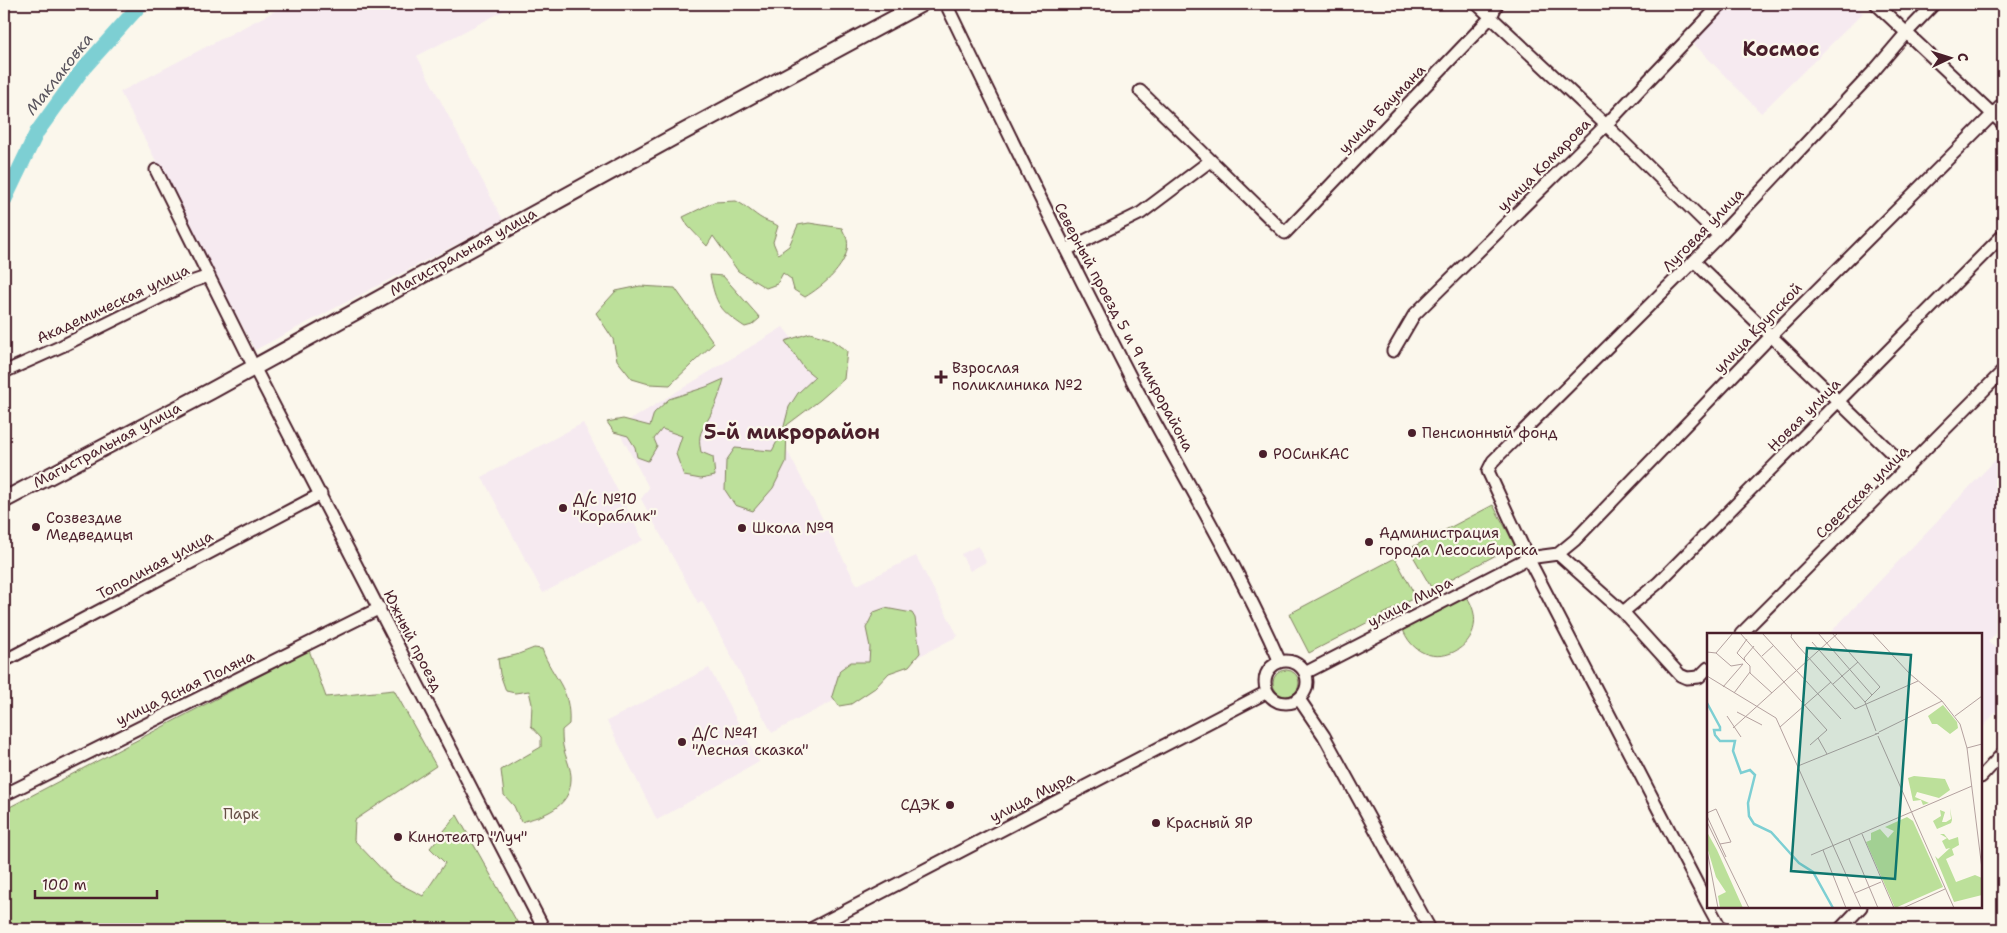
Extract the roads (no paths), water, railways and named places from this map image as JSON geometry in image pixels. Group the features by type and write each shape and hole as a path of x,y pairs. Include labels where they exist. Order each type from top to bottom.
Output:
{"main road":[{"name":"Магистральная улица","path":"4,500 254,367 921,4"}],"street":[{"name":"Северный проезд 5 и 9 микрорайона","path":"946,4 1066,250 1135,385 1260,617 1280,662"},
{"path":"1476,4 1606,125 1719,236"},
{"name":"улица Баумана","path":"1210,161 1285,233 1491,17 1497,4"},
{"name":"улица Комарова","path":"1393,351 1414,315 1606,125 1721,4"},
{"path":"1876,4 2003,124"},
{"name":"Луговая улица","path":"1528,558 1488,471 1493,461 1695,262 1873,72 1906,32 1934,4"},
{"path":"1066,250 1141,213 1210,161 1140,91"},
{"name":"улица Крупской","path":"1558,554 1575,540 1772,336 2003,104"},
{"name":"Южный проезд","path":"156,170 254,367 544,929"},
{"name":"Новая улица","path":"1623,612 1658,584 2003,236"},
{"path":"1695,262 1907,468"},
{"name":"Академическая улица","path":"4,372 62,346 191,282 209,276"},
{"name":"Советская улица","path":"1742,633 2003,370"},
{"name":"Тополиная улица","path":"4,661 321,494"},
{"path":"1707,669 1699,677 1687,678 1680,675 1623,612 1558,554 1528,558 1707,902"},
{"name":"улица Мира","path":"1305,673 1528,558"},
{"name":"улица Ясная Поляна","path":"4,794 380,608"},
{"path":"1280,662 1295,663 1305,673 1306,687 1299,698 1292,702 1279,702 1267,692 1265,683 1267,674 1272,666 1280,662"},
{"name":"улица Мира","path":"811,929 1267,692"},
{"path":"1299,698 1324,736 1430,929"},
{"path":"1982,776 2003,753"},
{"path":"1710,908 1721,929"},
{"path":"1840,929 1860,908"}],"waterway":[{"name":"Маклаковка","path":"4,201 37,132 82,70 141,4"}],"place":[{"name":"Взрослая поликлиника №2","path":"941,377"},
{"name":"Пенсионный фонд","path":"1412,433"},
{"name":"РОСинКАС","path":"1263,454"},
{"name":"Д/с №10 \"Кораблик\"","path":"563,508"},
{"name":"Созвездие Медведицы","path":"36,527"},
{"name":"Школа №9","path":"742,528"},
{"name":"Администрация города Лесосибирска","path":"1369,542"},
{"name":"Д/С №41 \"Лесная сказка\"","path":"682,742"},
{"name":"СДЭК","path":"950,805"},
{"name":"Красный ЯР","path":"1156,823"},
{"name":"Кинотеатр \"Луч\"","path":"398,837"}],"district":[{"name":"Космос","path":"1781,49"},
{"name":"5-й микрорайон","path":"792,432"}],"park label":[{"name":"Парк","path":"241,814"}]}
